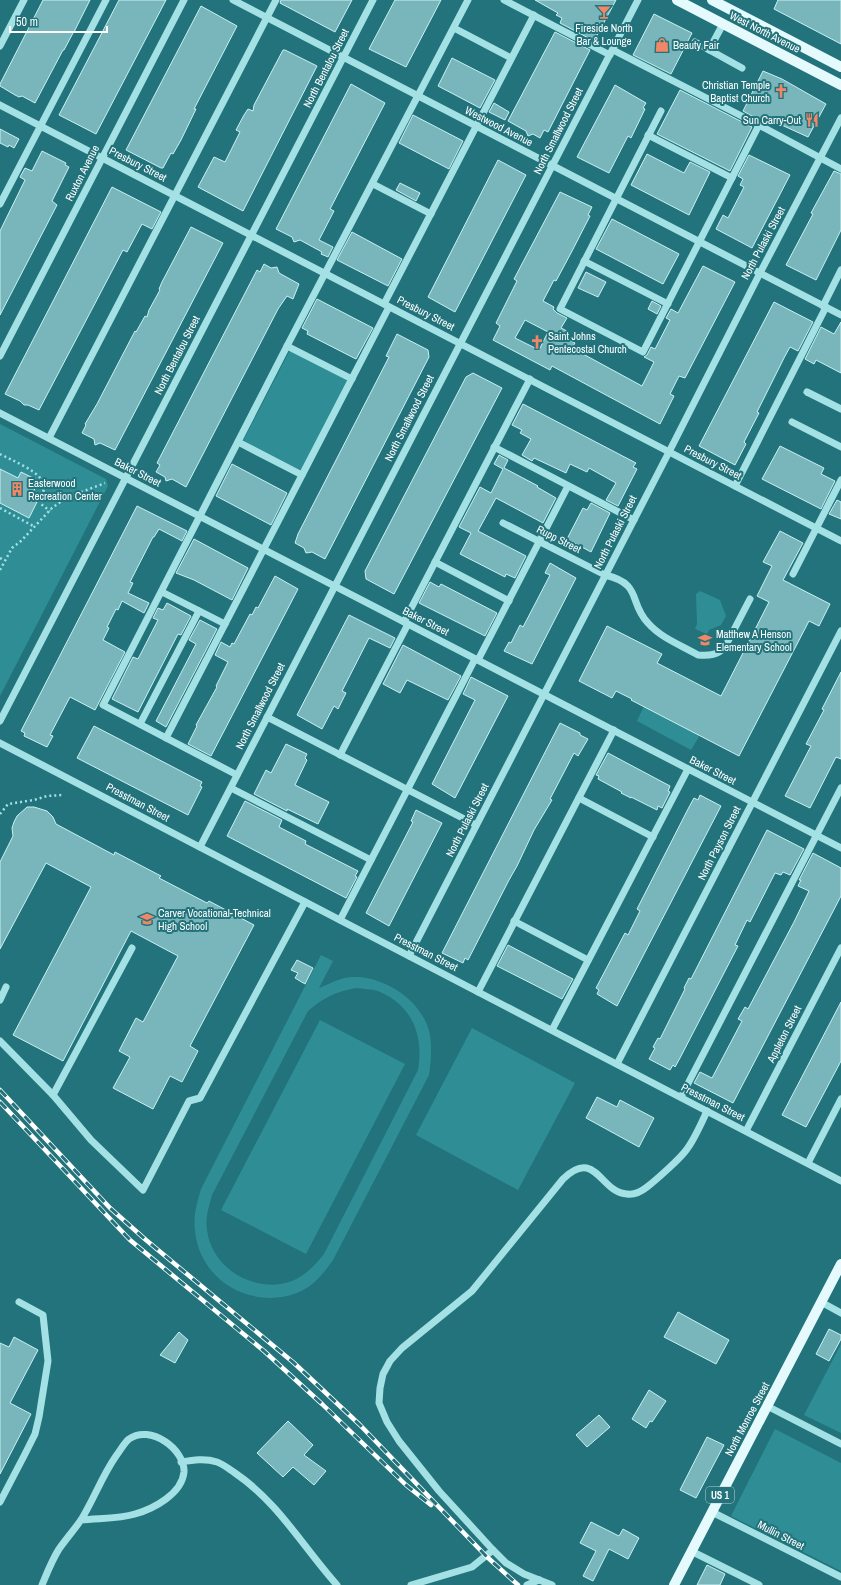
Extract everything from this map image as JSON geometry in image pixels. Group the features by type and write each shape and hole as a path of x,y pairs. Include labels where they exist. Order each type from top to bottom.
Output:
{"main road":[{"name":"West North Avenue","path":"677,0 841,85"},
{"name":"West North Avenue","path":"712,0 841,67"},
{"name":"North Monroe Street","path":"674,1585 841,1264"}],"street":[{"path":"0,46 24,0"},
{"path":"0,204 106,0"},
{"name":"Ruxton Avenue","path":"0,356 184,0"},
{"name":"Westwood Avenue","path":"233,0 841,315"},
{"path":"49,438 276,0"},
{"name":"North Bentalou Street","path":"0,721 373,0"},
{"path":"237,775 103,705 287,346 468,0"},
{"path":"504,0 759,125 841,169"},
{"name":"North Smallwood Street","path":"200,847 638,0"},
{"path":"166,738 352,379 431,214 534,15"},
{"path":"709,50 723,24"},
{"path":"454,28 511,58"},
{"path":"694,42 742,68"},
{"name":"Presbury Street","path":"0,105 841,541"},
{"path":"661,111 560,309 643,352 759,125"},
{"name":"North Pulaski Street","path":"409,956 841,118"},
{"path":"648,135 732,178"},
{"path":"373,184 431,214"},
{"path":"584,261 668,304"},
{"path":"735,486 841,270"},
{"path":"287,346 352,379"},
{"path":"340,755 435,562 530,379"},
{"path":"807,392 841,409"},
{"name":"Baker Street","path":"0,413 841,848"},
{"path":"792,422 841,447"},
{"path":"238,442 302,475"},
{"path":"494,447 634,520"},
{"path":"792,574 841,480"},
{"path":"340,920 540,542 568,486"},
{"name":"Rupp Street","path":"503,522 605,575 618,578 625,582 635,597 644,618 655,630 698,655 705,656 722,651 750,599"},
{"path":"435,562 509,601"},
{"path":"162,592 225,624"},
{"path":"140,724 199,611"},
{"name":"North Payson Street","path":"617,1064 841,631"},
{"path":"267,717 476,825"},
{"path":"478,992 614,730"},
{"name":"Presstman Street","path":"0,743 841,1181"},
{"path":"552,1030 688,769"},
{"path":"230,788 371,860"},
{"path":"681,1098 841,788"},
{"path":"578,798 652,837"},
{"path":"0,1041 53,1096 91,1140 143,1190 189,1101 200,1098 305,902"},
{"path":"514,922 588,960"},
{"path":"53,1096 132,948"},
{"name":"Appleton Street","path":"746,1131 841,948"},
{"path":"0,1000 6,987"},
{"path":"808,1164 841,1099"},
{"path":"552,1585 524,1574 506,1562 493,1550 439,1491 386,1422 379,1403 383,1374 390,1361 402,1348 472,1291 571,1171 582,1168 589,1169 598,1174 618,1192 628,1194 638,1193 647,1188 687,1150 708,1111"},
{"path":"0,1502 35,1434 48,1361 47,1339 43,1315 18,1302"},
{"path":"821,1302 841,1313"},
{"path":"767,1406 841,1444"},
{"path":"42,1585 58,1551 81,1520 109,1466 129,1440 138,1435 148,1434 158,1437 178,1453 184,1471 180,1484 171,1495 148,1510 134,1515 81,1520"},
{"path":"181,1462 199,1459 217,1462 242,1477 262,1494 290,1525 337,1585"},
{"name":"Mullin Street","path":"712,1512 841,1577"},
{"path":"411,1585 472,1567 493,1550"},
{"path":"691,1551 759,1585"},
{"path":"527,1585 539,1580"}],"path":[{"path":"0,454 36,474 42,479 44,486 41,504 50,510"},
{"path":"0,570 4,560 12,548 35,527 50,510 66,498 105,483"},
{"path":"0,508 35,527"},
{"path":"0,558 4,560"},
{"path":"0,814 8,804 34,800 47,796 63,796"}],"shaded area":[{"path":"290,350 349,380 302,471 243,441"},
{"path":"0,424 106,479 108,486 0,696"},
{"path":"700,591 720,600 726,616 721,625 709,630 707,634 695,629 697,624 696,594"},
{"path":"644,706 700,735 691,750 637,721"},
{"path":"321,955 333,961 319,988 337,980 352,977 369,978 392,987 403,994 412,1003 426,1023 430,1035 431,1055 429,1075 333,1260 322,1275 313,1283 297,1293 280,1297 262,1298 246,1294 231,1287 217,1277 207,1264 199,1249 195,1231 195,1215 201,1189","holes":["356,988 378,991 390,997 407,1013 417,1033 419,1045 418,1070 324,1254 320,1259 305,1274 287,1283 267,1285 243,1278 232,1272 223,1263 215,1253 210,1242 207,1230 207,1221 212,1195 308,1011 319,1002 336,993"]},
{"path":"320,1020 405,1064 306,1254 221,1210"},
{"path":"472,1028 575,1083 518,1190 416,1135"},
{"path":"841,1344 841,1433 804,1415"},
{"path":"775,1429 841,1463 841,1571 731,1516"}],"building":[{"path":"43,0 90,0 35,103 22,96 19,97 15,95 0,86 0,84"},
{"path":"119,0 166,0 96,134 59,115"},
{"path":"281,0 352,0 335,32 280,3"},
{"path":"395,0 441,0 406,67 369,49"},
{"path":"535,0 616,0 594,41 560,23 562,18 556,15 558,13"},
{"path":"778,0 841,0 841,44 774,9"},
{"path":"201,6 237,26 194,109 196,109 181,140 173,154 171,153 163,168 161,168 126,150"},
{"name":"Beauty Fair","path":"654,14 692,33 671,74 633,55"},
{"path":"555,32 590,50 548,132 544,130 540,138 533,134 528,136 526,131 508,121"},
{"path":"283,50 317,66 243,211 198,187 214,157 225,162 240,132 236,130 248,109 253,111 254,105"},
{"path":"452,58 495,80 480,108 438,86"},
{"path":"763,71 782,79 826,104 808,137 763,117 761,121 743,111"},
{"path":"351,84 385,103 330,209 334,211 319,240 333,247 328,257 300,240 294,242 292,237 276,229"},
{"path":"615,85 646,103 643,108 645,109 631,138 628,136 609,173 577,157"},
{"path":"680,90 752,127 730,171 657,134"},
{"path":"494,103 509,112 505,120 489,112"},
{"path":"413,115 463,141 449,169 399,143"},
{"path":"0,129 19,139 14,148 0,143"},
{"path":"42,151 66,163 65,165 69,167 52,201 57,205 0,315 0,231 25,180 20,177 25,168 32,171"},
{"path":"647,154 684,173 690,162 710,172 689,215 631,185"},
{"path":"749,155 790,175 752,248 716,229 723,215 728,218 744,187 740,185 743,179 738,176"},
{"path":"498,160 526,175 455,312 428,297"},
{"path":"834,171 841,174 841,230 816,280 786,265 813,214 811,213"},
{"path":"400,183 420,193 416,201 396,190"},
{"path":"112,187 161,212 152,229 142,224 127,252 123,250 39,410 28,405 24,405 20,401 5,394"},
{"path":"560,192 592,207 588,215 590,216 571,253 543,301 554,307 553,309 557,313 567,318 561,328 569,332 566,338 575,343 572,348 642,386 654,362 644,357 647,355 651,347 655,349 670,320 666,318 671,309 678,313 703,266 735,282 685,378 679,376 670,394 674,396 660,424 552,366 550,370 493,340 500,326 496,323 517,281 514,279","holes":["525,320 548,332 539,350 515,338"]},
{"path":"612,219 679,254 663,284 596,249"},
{"path":"191,227 223,243 115,450 100,443 95,445 94,439 82,433 86,425 85,424 135,331 136,332 145,316 147,317 149,310 160,290 159,289 162,282"},
{"path":"352,232 402,259 388,286 337,260"},
{"path":"264,264 271,268 277,267 279,273 299,284 293,299 287,296 278,309 186,487 172,479 166,481 165,477 156,472 160,465 157,463 257,270 260,272"},
{"path":"586,272 606,282 598,297 578,288"},
{"path":"317,299 373,328 356,359 307,334 308,331 302,328"},
{"path":"652,301 661,306 657,314 648,309"},
{"path":"774,302 813,322 798,351 790,347 785,356 757,412 759,413 744,442 746,444 735,465 699,446"},
{"path":"841,322 841,373 816,360 814,364 805,359 821,327 834,334"},
{"path":"397,334 428,350 429,357 325,559 312,552 306,553 304,548 295,543 298,534 389,357 386,356"},
{"path":"473,373 502,388 394,594 366,579 365,571 466,377"},
{"path":"523,404 636,463 633,467 637,469 618,506 606,500 616,483 589,468 587,472 570,464 566,473 534,458 532,461 522,455 531,439 520,433 522,430 512,425"},
{"path":"780,446 824,468 821,474 835,481 821,509 762,479"},
{"path":"499,455 508,460 504,468 538,486 537,487 556,498 543,523 496,498 478,531 526,556 515,578 506,574 505,577 460,554 471,533 459,527 480,487 491,493 503,469 494,464"},
{"path":"232,464 287,493 271,525 216,496"},
{"name":"Easterwood Recreation Center","path":"0,469 18,478 21,472 39,481 30,498 37,502 29,518 0,503"},
{"path":"837,500 841,502 841,519 829,514"},
{"path":"591,503 610,513 591,552 567,539 583,508 587,510"},
{"path":"137,506 187,531 182,541 159,529 153,537 130,582 133,583 128,593 149,603 144,613 122,601 107,627 109,628 103,640 125,652 95,710 70,697 50,735 53,736 47,747 24,736 25,733 21,731"},
{"path":"780,531 803,543 783,580 830,604 819,626 809,621 739,756 616,691 612,698 579,681 607,626 662,654 657,663 721,696 769,602 757,596 772,566 763,562"},
{"path":"194,539 248,568 232,600 194,580 176,573"},
{"path":"550,563 576,578 532,664 504,651 509,642 511,643 520,625 523,627 550,575 545,573"},
{"path":"275,576 298,589 211,756 188,744 228,662 215,655 221,642 230,647 232,643 234,644 250,614 252,615 256,607 258,608"},
{"path":"430,582 439,587 441,584 497,613 485,636 419,603"},
{"path":"167,603 191,616 181,635 178,634 138,712 112,699 133,657 138,659 158,620 153,618 158,608 163,610"},
{"path":"349,615 395,638 390,648 369,638 342,691 346,693 338,709 334,706 322,729 297,715"},
{"path":"200,620 217,629 166,727 156,721 196,644 189,640"},
{"path":"403,645 461,676 448,700 407,680 400,693 383,684"},
{"path":"841,672 841,759 836,757 810,808 785,796 811,746 806,744 824,710 822,709"},
{"path":"471,677 508,696 455,798 432,784 475,700 463,694"},
{"path":"560,723 580,733 580,735 588,739 578,756 574,753 550,799 552,800 534,830 468,960 465,958 463,963 442,953"},
{"path":"94,726 202,782 200,786 202,787 188,815 77,758"},
{"path":"286,744 307,754 305,758 307,760 295,785 329,802 318,824 287,809 287,811 254,794 266,770 271,773"},
{"path":"608,753 670,786 668,791 670,792 662,808 658,806 657,810 621,793 622,792 598,779 599,776 596,775"},
{"path":"700,795 721,806 617,1006 597,994 599,990 596,988 625,933 628,935 640,911 637,909 688,809 694,798 698,800"},
{"path":"245,801 282,820 279,827 306,841 305,844 358,871 355,876 357,877 346,898 227,836"},
{"path":"27,807 34,807 47,811 53,817 56,824 114,855 115,852 161,876 159,878 207,903 209,901 254,925 190,1046 198,1051 182,1082 170,1076 153,1109 113,1088 130,1057 119,1051 136,1018 143,1022 178,956 131,931 63,1061 13,1035 91,887 46,863 0,949 0,862 13,836 12,828 14,822 17,816"},
{"path":"416,810 442,823 389,926 366,913 413,822 411,821"},
{"path":"767,830 804,849 790,875 783,872 781,875 775,873 750,922 747,920 735,945 738,946 680,1058 675,1067 673,1065 670,1070 649,1059 655,1048 653,1047 658,1038 660,1039 689,978 691,979"},
{"path":"813,853 841,868 841,896 733,1103 694,1083 700,1072 712,1078 742,1021 738,1019 745,1007 748,1009 794,922 809,891 798,886 801,880 799,880"},
{"path":"508,945 573,979 562,999 497,966"},
{"path":"297,960 313,968 305,984 295,978 298,973 291,970"},
{"path":"841,1002 841,1061 806,1127 782,1115"},
{"path":"597,1097 617,1107 620,1100 654,1118 639,1147 586,1118"},
{"path":"678,1312 729,1340 716,1364 664,1337"},
{"path":"829,1329 841,1335 841,1339 829,1361 816,1354"},
{"path":"179,1332 188,1340 175,1363 160,1355"},
{"path":"14,1337 38,1350 10,1403 31,1414 0,1474 0,1343 9,1347"},
{"path":"649,1390 666,1401 652,1422 650,1421 646,1428 632,1419"},
{"path":"599,1415 610,1427 587,1447 576,1435"},
{"path":"288,1421 313,1445 304,1455 326,1471 314,1485 293,1467 283,1477 257,1453"},
{"path":"707,1437 724,1445 696,1498 680,1490"},
{"path":"591,1522 619,1536 623,1529 639,1538 628,1559 609,1549 593,1581 583,1576 596,1551 580,1543"},
{"path":"707,1565 725,1574 720,1585 697,1585"}],"railway":[{"path":"0,1090 110,1208 146,1240 294,1363 360,1425 486,1556 518,1585"},
{"path":"0,1102 130,1240 264,1351 322,1404 406,1485 431,1505"}],"place":[{"name":"Fireside North Bar & Lounge","path":"604,12"},
{"name":"Beauty Fair","path":"662,45"},
{"name":"Christian Temple Baptist Church","path":"781,91"},
{"name":"Sun Carry-Out","path":"812,120"},
{"name":"Saint Johns Pentecostal Church","path":"537,342"},
{"name":"Easterwood Recreation Center","path":"17,489"},
{"name":"Matthew A Henson Elementary School","path":"705,640"},
{"name":"Carver Vocational-Technical High School","path":"147,919"}]}
